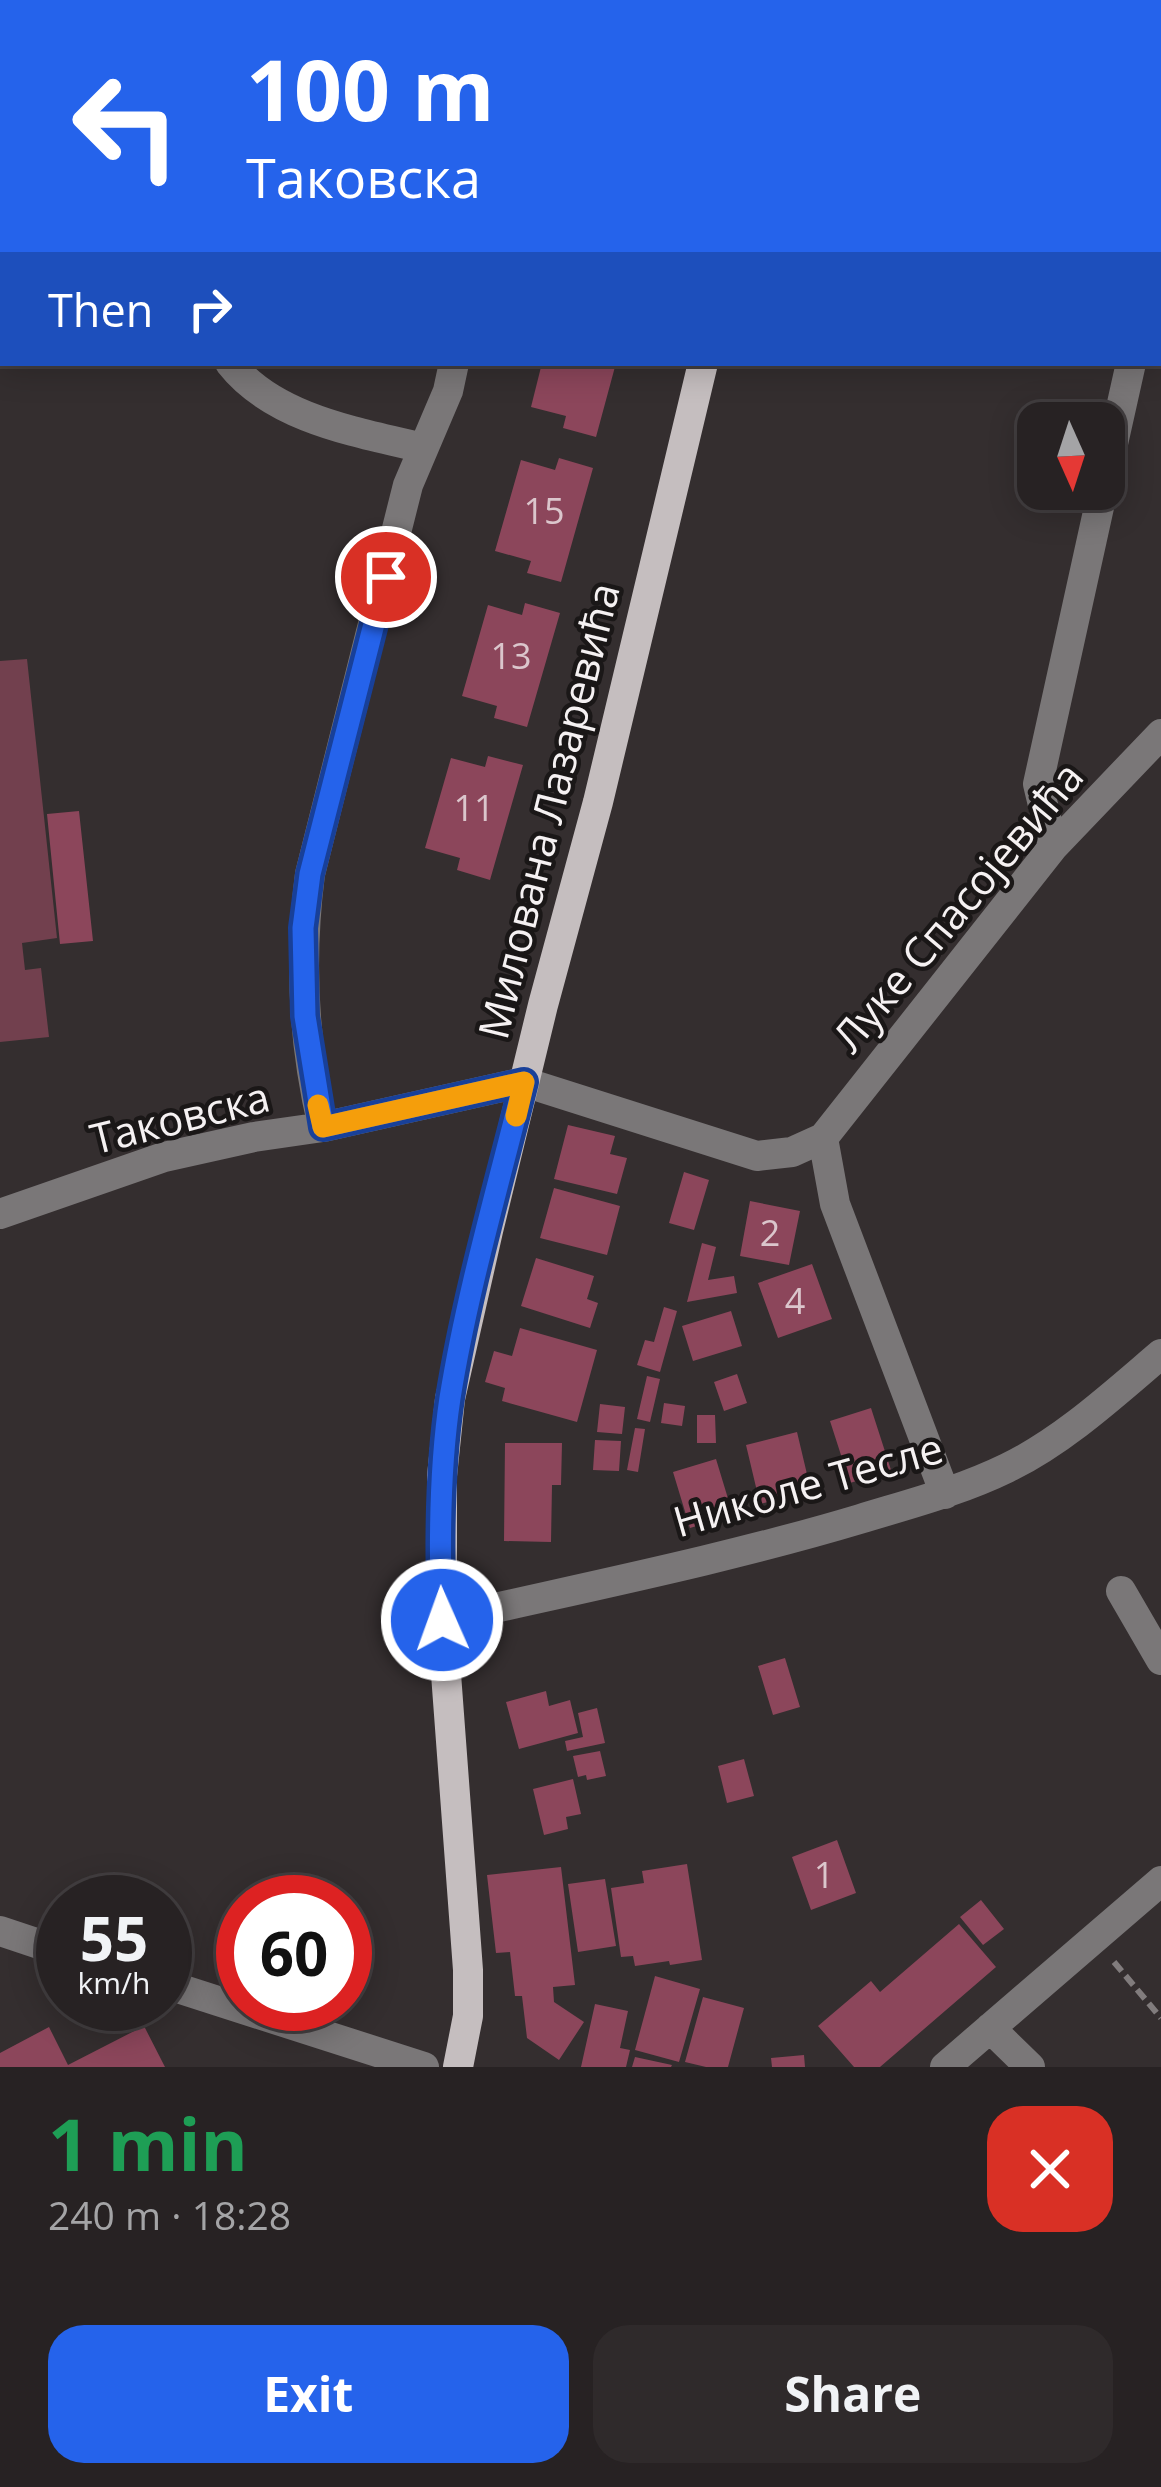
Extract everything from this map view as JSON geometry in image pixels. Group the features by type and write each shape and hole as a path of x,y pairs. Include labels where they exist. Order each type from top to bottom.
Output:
{"main road":[{"name":"Милована Лазаревића","path":"458,2067 468,2016 468,1970 440,1552 450,1399 702,366"}],"street":[{"path":"233,366 255,389 290,410 423,448"},
{"path":"323,1127 302,972 310,874 408,485 448,391 453,366"},
{"path":"1122,402 1130,366"},
{"path":"1053,848 1038,784 1098,510"},
{"name":"Луке Спасојевића","path":"823,1138 1053,848 1161,734"},
{"path":"1038,784 1065,807 1096,804"},
{"path":"524,1082 757,1156 792,1152 823,1138 835,1204 945,1494"},
{"name":"Таковска","path":"0,1214 164,1157 524,1082"},
{"name":"Николе Тесле","path":"442,1620 775,1544 945,1494 1030,1455 1161,1354"},
{"path":"1121,1592 1161,1660"},
{"path":"945,2067 1161,1881"},
{"path":"0,1931 36,1943"},
{"path":"192,1993 424,2067"},
{"path":"990,2028 1030,2067"}],"shaded area":[{"path":"27,659 57,938 22,943 25,970 41,968 49,1037 0,1042 0,661"}],"building":[{"path":"541,366 615,366 596,437 563,428 566,416 531,407"},
{"path":"559,458 593,468 561,582 527,573 531,561 495,551 521,460 555,470"},
{"path":"525,603 560,613 527,727 494,718 497,706 462,696 488,605 522,615"},
{"path":"488,756 523,765 490,880 457,870 460,858 425,848 451,758 485,767"},
{"path":"79,811 93,941 60,944 47,814"},
{"path":"568,1125 615,1136 610,1154 627,1158 617,1194 554,1179"},
{"path":"684,1172 709,1180 694,1230 669,1223"},
{"path":"554,1188 620,1206 607,1255 540,1238"},
{"path":"750,1201 800,1211 789,1265 740,1256"},
{"path":"702,1243 716,1247 708,1280 734,1276 737,1293 687,1302"},
{"path":"536,1258 594,1276 587,1299 598,1303 590,1328 521,1306"},
{"path":"812,1264 832,1319 778,1338 758,1283"},
{"path":"664,1307 677,1311 660,1372 637,1365 645,1340 654,1342"},
{"path":"731,1311 742,1346 693,1361 682,1326"},
{"path":"520,1328 597,1350 577,1422 502,1401 505,1388 485,1382 494,1351 512,1356"},
{"path":"737,1374 747,1403 724,1411 714,1382"},
{"path":"647,1376 660,1379 650,1422 637,1419"},
{"path":"664,1403 685,1406 682,1426 661,1423"},
{"path":"600,1404 625,1407 622,1434 597,1432"},
{"path":"871,1408 891,1470 850,1483 830,1421"},
{"path":"697,1415 715,1415 716,1443 697,1443"},
{"path":"635,1428 645,1429 638,1472 627,1470"},
{"path":"797,1432 811,1491 760,1504 746,1445"},
{"path":"595,1440 621,1441 619,1471 593,1470"},
{"path":"505,1443 562,1443 561,1485 552,1485 551,1542 504,1541"},
{"path":"716,1459 733,1515 690,1528 673,1472"},
{"path":"785,1658 800,1707 773,1715 758,1666"},
{"path":"546,1691 549,1706 570,1700 578,1733 519,1749 506,1702"},
{"path":"597,1708 605,1743 567,1751 565,1741 583,1737 578,1713"},
{"path":"600,1751 606,1776 578,1777 573,1756"},
{"path":"744,1759 754,1796 727,1803 718,1766"},
{"path":"573,1779 581,1814 566,1817 568,1829 544,1835 533,1789"},
{"path":"837,1840 856,1893 811,1910 792,1857"},
{"path":"687,1864 702,1960 635,1966 633,1956 621,1957 611,1888 644,1883 642,1871"},
{"path":"561,1867 575,1985 553,1987 554,2002 584,2022 559,2060 527,2038 522,1996 515,1996 510,1952 496,1953 487,1875"},
{"path":"605,1879 616,1946 578,1952 568,1884"},
{"path":"981,1900 1004,1929 983,1945 960,1917"},
{"path":"959,1924 996,1967 880,2067 854,2067 818,2026 871,1981 880,1992"},
{"path":"655,1976 700,1989 679,2062 635,2050"},
{"path":"703,1997 744,2008 728,2067 685,2062"},
{"path":"595,2004 628,2011 620,2048 630,2050 626,2067 581,2067"},
{"path":"41,2031 51,2031 68,2065 134,2031 147,2031 165,2067 0,2067 0,2053"},
{"path":"804,2055 805,2067 772,2067 771,2058"},
{"path":"635,2057 672,2065 632,2067"}],"slow traffic":[{"path":"318,1105 323,1127 524,1082 516,1116"}],"route":[{"path":"386,577 310,874 303,928 305,1016 323,1127 524,1082 450,1399 442,1476 442,1620"}]}
